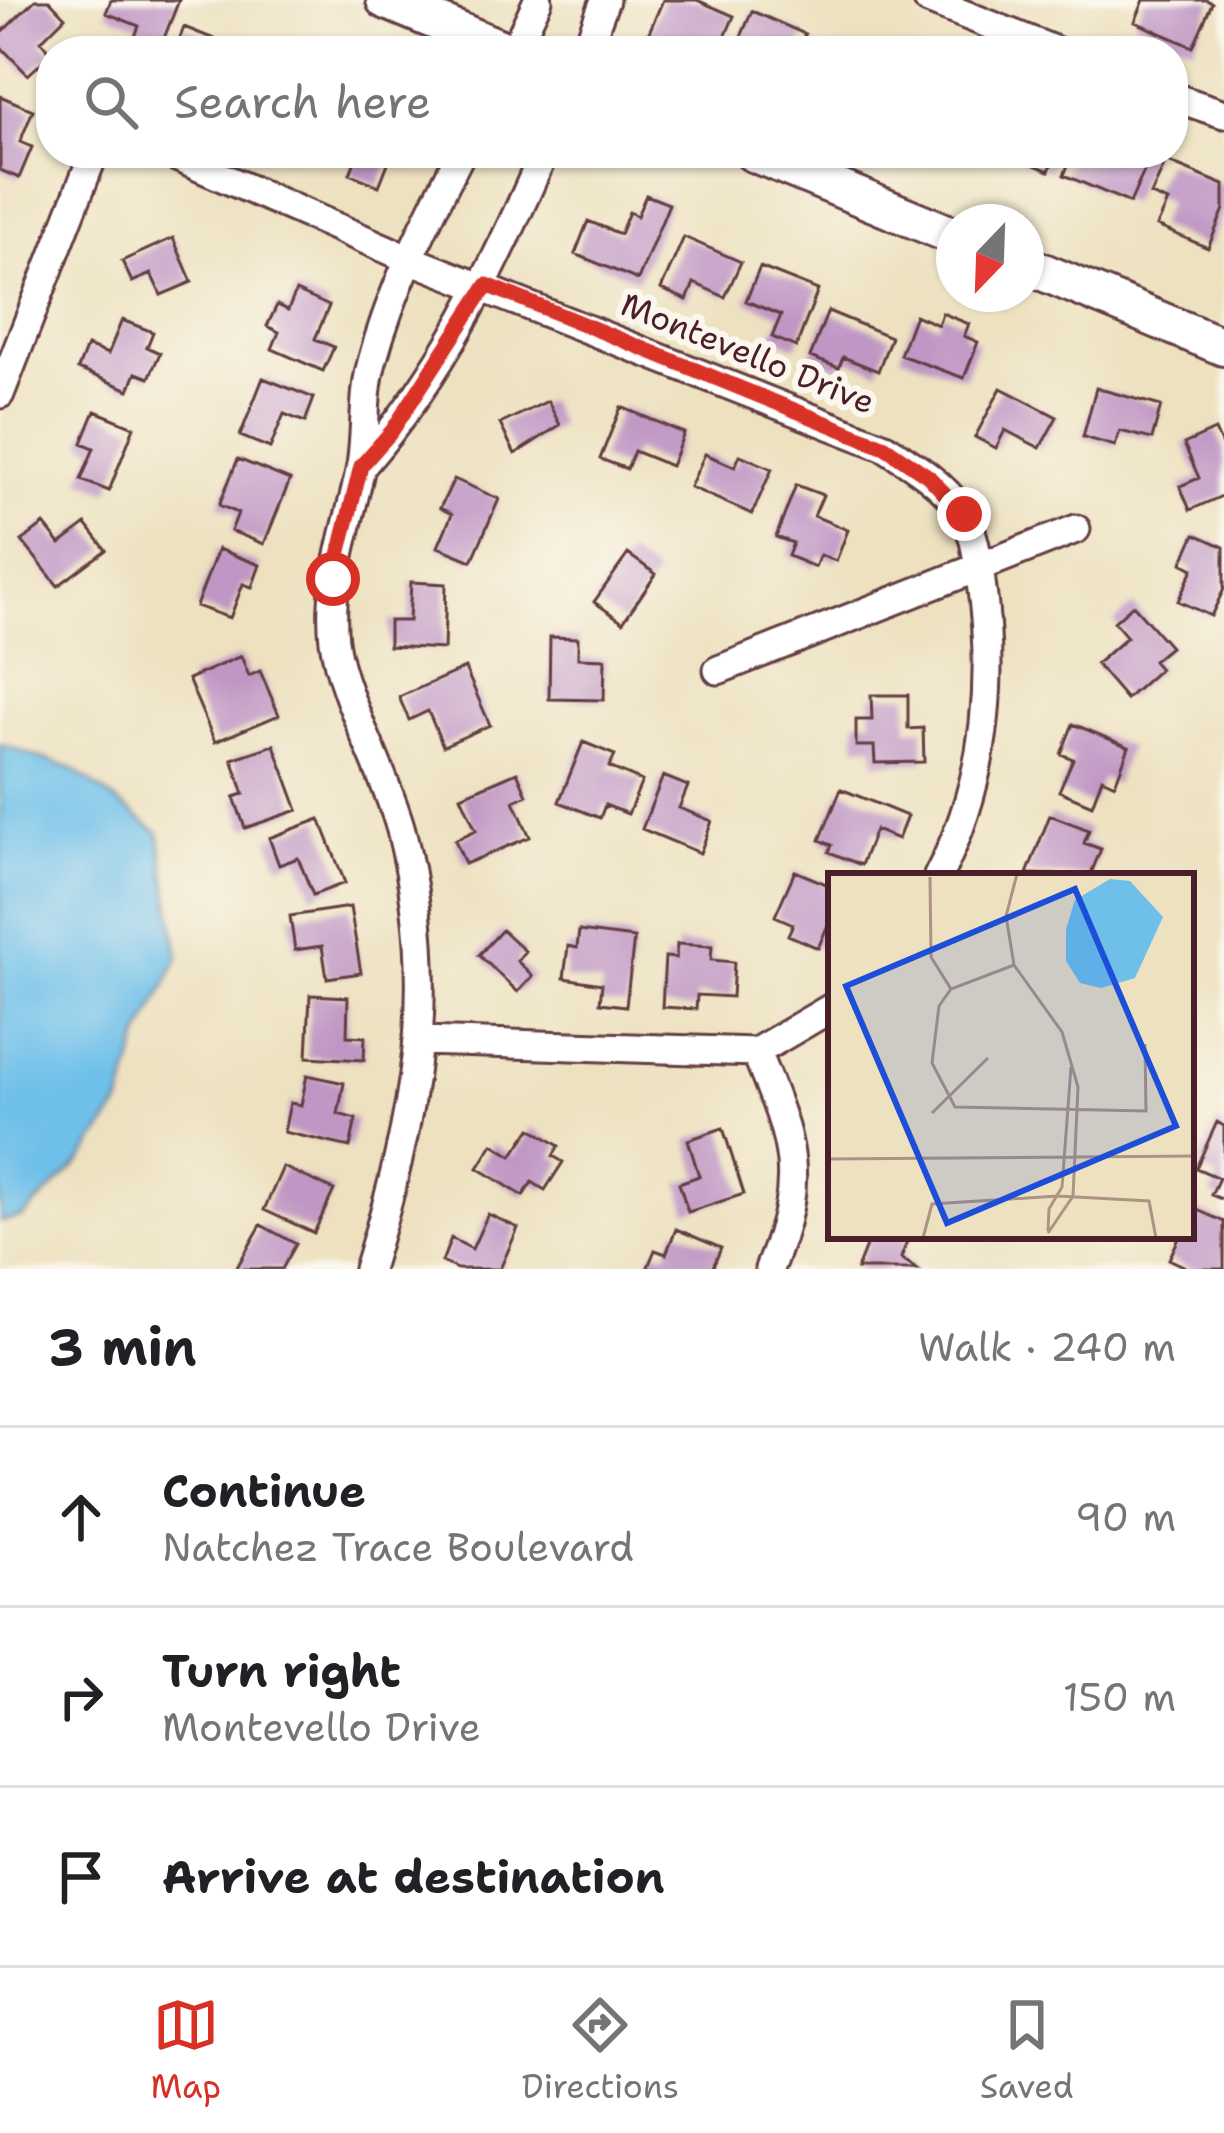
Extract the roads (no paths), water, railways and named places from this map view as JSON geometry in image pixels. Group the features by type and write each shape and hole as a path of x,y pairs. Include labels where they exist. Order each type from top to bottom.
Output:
{"street":[{"path":"385,0 474,36"},
{"path":"519,36 538,0"},
{"path":"592,36 605,0"},
{"path":"928,0 1018,36"},
{"path":"1188,103 1224,114"},
{"path":"0,394 88,168"},
{"name":"Montevello Drive","path":"200,168 407,258 487,285 885,447 928,476 964,514 979,566 991,652 980,756 958,838 940,873"},
{"path":"368,1269 399,1166 422,1041 421,943 400,830 334,645 333,579 361,466 370,366 407,258 453,168"},
{"path":"361,466 392,431 487,285 538,168"},
{"path":"789,168 936,229"},
{"path":"1044,272 1224,347"},
{"path":"718,670 1076,529"},
{"path":"422,1041 756,1052 828,1010"},
{"path":"756,1052 791,1139 784,1234 769,1269"}],"water":[{"path":"0,744 73,769 159,833 179,957 140,1037 120,1105 81,1161 23,1217 0,1222"}]}
